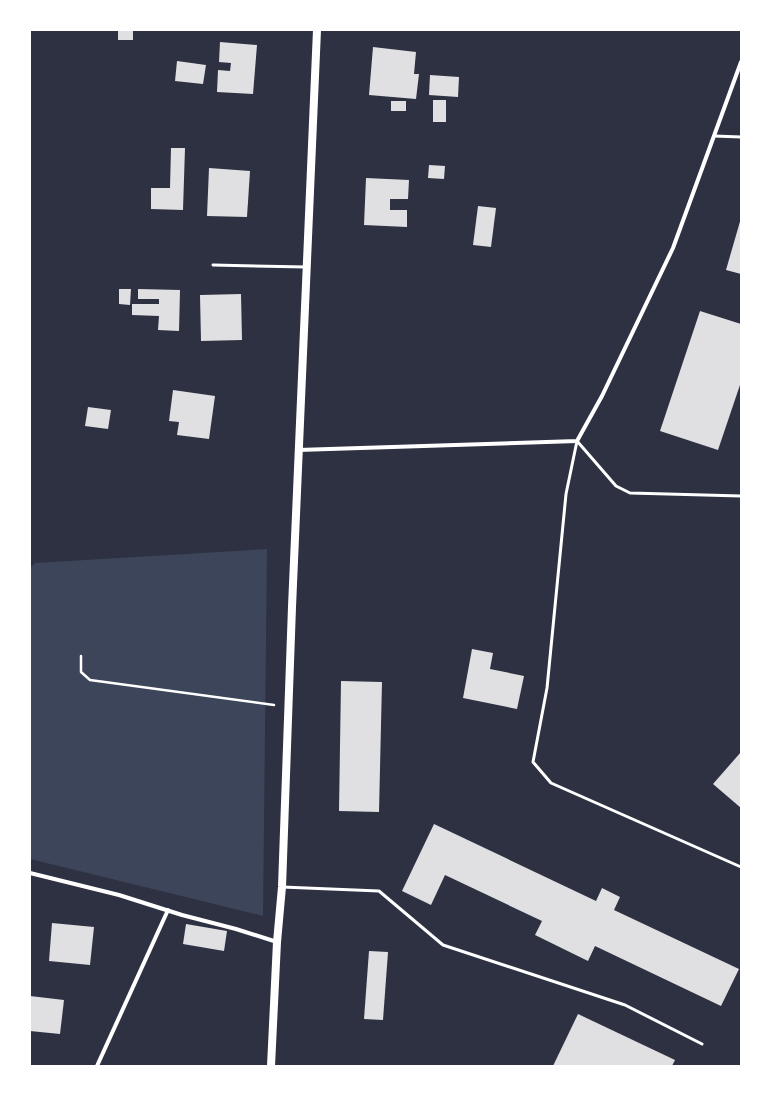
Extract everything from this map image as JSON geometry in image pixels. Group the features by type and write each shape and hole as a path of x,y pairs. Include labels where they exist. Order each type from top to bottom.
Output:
{"main road":[{"path":"271,1066 277,942 282,887 289,673 316,30"}],"street":[{"path":"298,450 577,441 602,396 673,248 741,62"},
{"path":"30,873 120,896 277,942"},
{"path":"97,1066 168,910"}],"lane":[{"path":"714,136 741,137"},
{"path":"214,265 306,267"},
{"path":"577,441 616,486 630,493 741,496"},
{"path":"577,441 566,494 547,688 533,762 550,784 741,867"},
{"path":"282,887 379,891 443,945 625,1005 702,1044"}],"path":[{"path":"81,656 82,672 90,680 276,705"}],"shaded area":[{"path":"267,549 263,916 30,859 30,568 35,563"}],"building":[{"path":"118,30 133,30 133,40 118,40"},
{"path":"220,42 257,45 253,94 217,92 218,70 230,71 231,63 219,62"},
{"path":"373,47 416,52 414,74 419,74 416,99 369,95"},
{"path":"177,61 206,65 203,84 175,81"},
{"path":"430,75 459,77 458,97 429,95"},
{"path":"433,100 446,100 446,122 433,122"},
{"path":"391,101 406,101 406,111 391,111"},
{"path":"171,148 185,148 183,210 151,209 151,188 170,188"},
{"path":"429,165 445,166 444,179 428,178"},
{"path":"209,168 250,171 247,217 207,216"},
{"path":"366,178 409,180 408,199 390,199 390,210 407,210 407,227 364,225"},
{"path":"478,206 496,208 491,247 473,245"},
{"path":"741,218 741,274 726,270"},
{"path":"119,289 131,289 130,305 119,304"},
{"path":"138,289 180,290 179,331 158,330 159,316 132,315 132,304 159,304 159,299 138,299"},
{"path":"241,294 242,340 201,341 200,295"},
{"path":"700,311 741,324 741,382 718,450 660,431"},
{"path":"173,390 215,396 209,439 177,435 179,422 169,421"},
{"path":"88,407 111,410 108,429 85,426"},
{"path":"472,649 493,653 490,669 524,676 517,709 463,698"},
{"path":"341,681 382,682 379,812 339,811"},
{"path":"741,752 741,808 713,784"},
{"path":"434,824 596,901 602,888 620,897 614,910 739,969 721,1006 595,946 588,961 535,935 542,921 445,875 431,905 402,891"},
{"path":"52,923 94,927 90,965 49,961"},
{"path":"186,924 227,931 224,951 183,944"},
{"path":"369,951 388,952 383,1020 364,1019"},
{"path":"30,996 64,1000 60,1034 30,1031"},
{"path":"578,1014 675,1060 672,1066 553,1066"}]}
